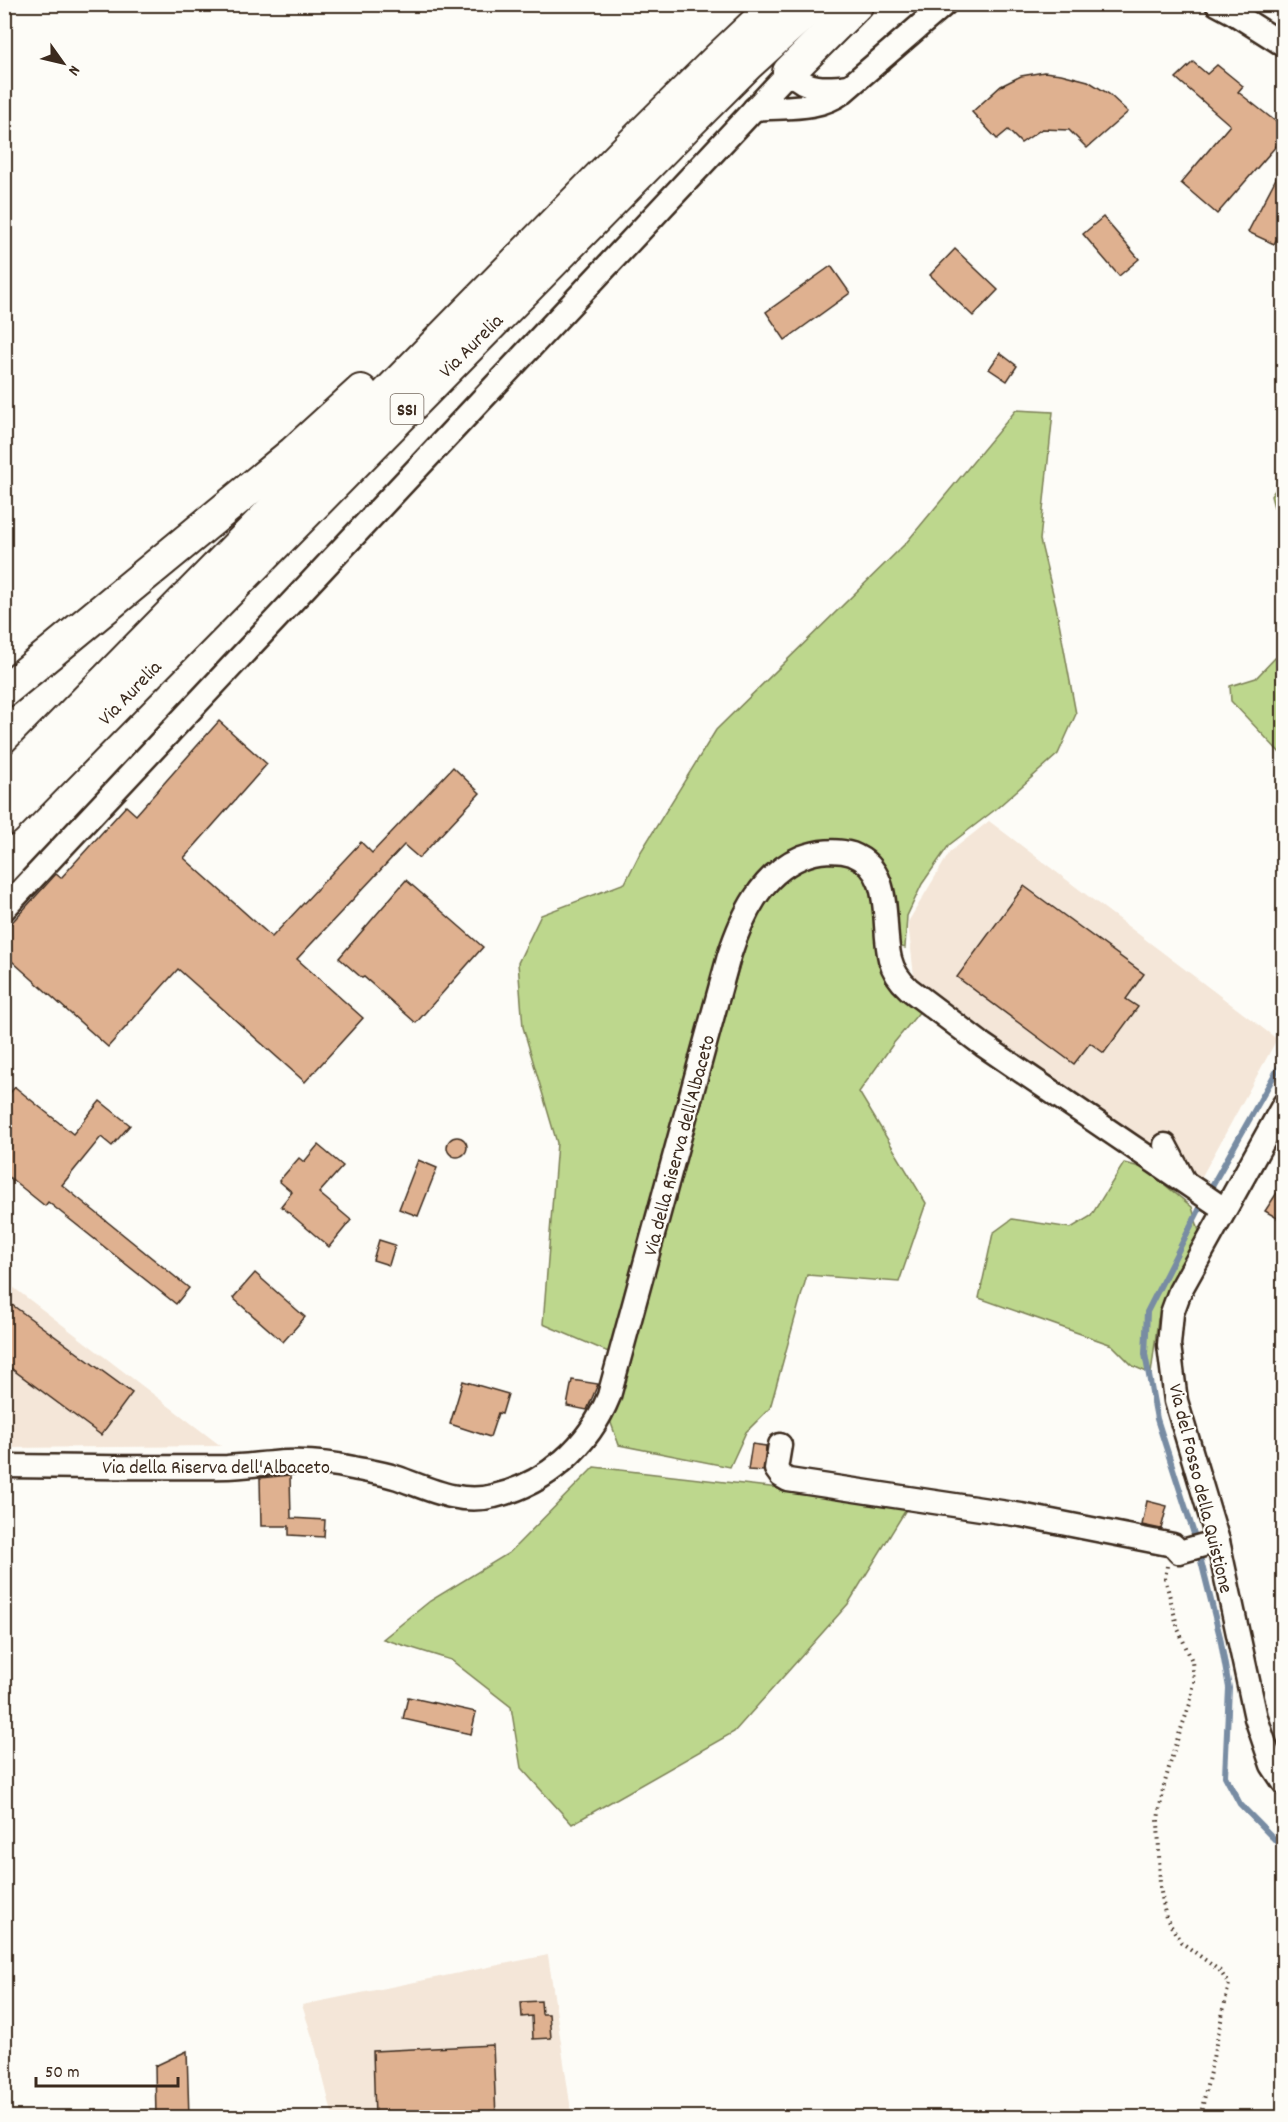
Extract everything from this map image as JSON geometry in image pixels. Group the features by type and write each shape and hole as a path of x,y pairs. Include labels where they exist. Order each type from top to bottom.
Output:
{"highway":[{"name":"Via Aurelia","path":"4,784 695,81 776,4"},
{"name":"Via Aurelia","path":"4,819 690,122 747,65 814,4"},
{"path":"789,72 857,4"},
{"path":"4,691 293,453 432,326 449,312 493,286"}],"street":[{"path":"754,109 817,105 832,99 945,4"},
{"path":"1217,4 1284,45"},
{"path":"4,909 789,72 799,81 812,87 849,87"},
{"name":"Via della Riserva dell'Albaceto","path":"4,1466 219,1467 321,1462 395,1477 452,1497 477,1499 492,1497 518,1488 551,1470 576,1449 591,1432 609,1396 737,931 750,905 770,879 788,864 804,856 818,853 846,853 863,860 874,870 881,886 885,907 890,959 899,978 909,989 983,1045 1219,1206"},
{"name":"Via del Fosso della Quistione","path":"1284,1104 1219,1206 1176,1300 1172,1313 1169,1345 1198,1547 1272,1765 1284,1783"},
{"path":"1165,1145 1190,1186"},
{"path":"780,1445 776,1469 788,1480 1022,1515 1173,1545 1198,1547"}],"path":[{"path":"1198,1547 1167,1565 1165,1578 1178,1629 1192,1661 1194,1682 1190,1704 1163,1788 1158,1819 1160,1887 1166,1917 1181,1942 1220,1971 1229,1984 1200,2118"}],"shaded area":[{"path":"989,821 1277,1039 1195,1189 916,995 908,922 950,852"},
{"path":"5,1281 221,1446 5,1448"},
{"path":"548,1955 572,2117 333,2117 302,2005"}],"green space":[{"path":"1016,410 1053,412 1040,540 1056,606 1076,714 1058,754 996,809 949,845 922,884 907,916 905,948 894,944 882,883 834,843 798,846 747,893 613,1354 543,1324 557,1143 523,1027 518,963 541,915 625,883 640,853 716,730 906,543"},
{"path":"1283,479 1283,516 1274,507 1271,496"},
{"path":"1283,653 1283,756 1231,701 1230,686 1256,678"},
{"path":"830,857 868,876 877,927 921,1010 893,1044 859,1092 926,1203 899,1282 807,1275 770,1408 746,1432 730,1467 619,1445 608,1415 757,907 785,875"},
{"path":"1124,1163 1144,1168 1192,1207 1199,1231 1158,1319 1151,1374 1133,1366 1112,1345 979,1298 993,1233 1012,1219 1071,1228 1091,1216"},
{"path":"594,1467 910,1503 848,1604 734,1732 572,1824 521,1768 511,1707 451,1660 383,1639 430,1601 509,1553"}],"building":[{"path":"1193,62 1207,74 1217,65 1243,86 1238,92 1284,128 1284,137 1217,214 1181,183 1230,125 1176,78"},
{"path":"1044,72 1088,81 1109,94 1128,112 1087,148 1069,130 1042,129 1021,143 1008,130 997,139 972,112 1001,86 1021,76"},
{"path":"1284,163 1284,226 1274,244 1248,232"},
{"path":"1103,217 1139,259 1119,276 1083,234"},
{"path":"955,249 998,290 973,316 930,275"},
{"path":"831,266 850,293 785,340 766,312"},
{"path":"1000,353 1017,366 1007,381 989,369"},
{"path":"219,721 267,764 184,858 272,937 361,842 372,853 453,767 480,793 419,858 404,845 297,959 363,1018 305,1082 178,969 108,1047 4,954 4,931 56,874 61,878 126,806 136,815"},
{"path":"406,880 483,947 416,1023 339,958"},
{"path":"1024,886 1144,974 1126,999 1138,1007 1104,1053 1090,1043 1074,1064 957,977"},
{"path":"15,1087 73,1134 100,1101 130,1125 112,1146 101,1137 62,1185 189,1288 176,1304 48,1202 45,1206 4,1173 4,1100"},
{"path":"457,1137 464,1140 467,1147 464,1154 457,1157 450,1154 447,1147 450,1140"},
{"path":"318,1145 343,1166 319,1193 351,1220 329,1247 281,1206 292,1192 279,1181 299,1158 304,1162"},
{"path":"418,1160 437,1168 418,1216 399,1209"},
{"path":"1284,1182 1284,1222 1265,1211"},
{"path":"379,1240 395,1245 389,1265 373,1260"},
{"path":"255,1273 305,1317 283,1342 233,1298"},
{"path":"4,1299 132,1393 101,1435 4,1363"},
{"path":"572,1380 598,1384 587,1410 567,1406"},
{"path":"463,1381 508,1394 502,1414 498,1413 490,1437 450,1424"},
{"path":"752,1444 766,1446 764,1471 748,1470"},
{"path":"290,1475 291,1518 325,1520 324,1537 289,1535 289,1526 261,1526 260,1478"},
{"path":"1147,1501 1167,1506 1161,1529 1142,1525"},
{"path":"408,1697 476,1712 471,1734 403,1719"},
{"path":"541,2001 542,2014 549,2014 551,2038 533,2039 532,2016 522,2017 521,2002"},
{"path":"493,2045 496,2118 375,2118 373,2051"},
{"path":"187,2051 189,2118 156,2118 155,2066"}],"waterway":[{"path":"1209,1191 1284,1058"},
{"path":"1201,1206 1147,1312 1145,1354 1157,1419 1195,1537 1220,1637 1229,1688 1225,1776 1240,1804 1284,1849"}]}
